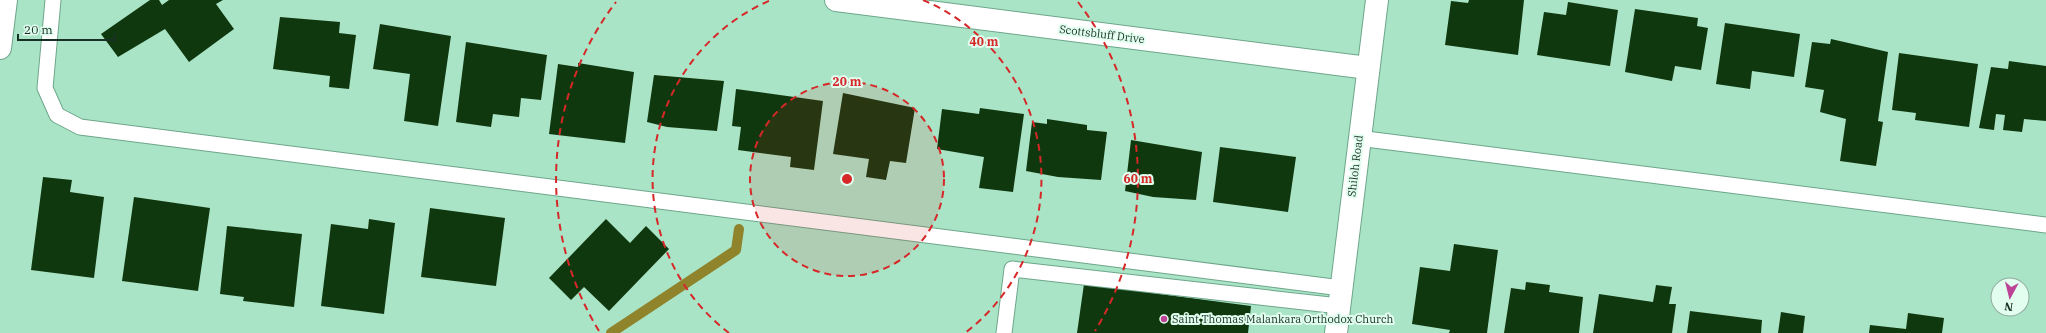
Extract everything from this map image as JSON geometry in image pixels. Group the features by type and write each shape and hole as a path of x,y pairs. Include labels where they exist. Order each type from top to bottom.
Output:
{"street":[{"path":"0,48 6,0"},
{"name":"Scottsbluff Drive","path":"836,0 1368,68"},
{"name":"Shiloh Road","path":"1336,333 1358,138 1377,0"}],"lane":[{"path":"53,0 45,88 57,116 80,127 1340,297"},
{"path":"1358,138 2046,225"},
{"path":"1004,333 1012,269 1340,297"}],"building":[{"path":"150,0 159,0 162,5 169,0 223,0 216,4 234,29 189,62 165,29 118,57 101,34"},
{"path":"1469,0 1524,0 1518,55 1445,45 1451,1 1468,3"},
{"path":"1568,2 1618,10 1610,66 1537,55 1544,12 1566,15"},
{"path":"1635,9 1698,18 1697,26 1708,28 1701,70 1675,66 1672,81 1625,72"},
{"path":"280,17 340,22 339,33 356,35 349,89 329,87 330,76 273,69"},
{"path":"1725,23 1800,34 1794,77 1752,71 1750,89 1716,84"},
{"path":"380,24 451,36 438,126 404,121 410,74 373,69"},
{"path":"1831,39 1888,52 1878,121 1883,122 1876,166 1840,161 1846,119 1820,112 1824,90 1805,87 1812,42 1830,44"},
{"path":"466,42 547,55 541,100 521,98 519,117 493,114 491,127 456,122"},
{"path":"1899,53 1978,64 1969,127 1915,120 1916,113 1892,110"},
{"path":"2009,61 2046,66 2046,121 2024,119 2022,132 2003,130 2005,115 1996,114 1994,130 1979,128 1991,67 2008,69"},
{"path":"578,63 634,72 625,143 549,134 558,64 578,67"},
{"path":"654,75 724,81 717,131 667,127 647,122"},
{"path":"736,89 823,101 814,170 790,167 791,157 738,150 741,127 732,126"},
{"path":"843,93 915,108 906,163 890,161 886,180 866,177 869,159 833,154"},
{"path":"980,108 1024,114 1013,192 979,188 984,157 937,149 942,109 979,114"},
{"path":"1047,119 1087,125 1087,130 1107,132 1101,180 1058,177 1026,171 1032,122 1047,124"},
{"path":"1131,140 1202,152 1196,200 1153,197 1125,191"},
{"path":"1220,147 1296,157 1288,212 1213,202"},
{"path":"43,177 72,180 70,192 104,197 94,278 31,270"},
{"path":"134,197 210,208 198,291 122,281"},
{"path":"430,208 505,218 496,286 421,277"},
{"path":"369,219 395,223 384,314 321,306 331,224 368,229"},
{"path":"606,219 630,243 646,226 669,249 609,311 584,287 571,300 549,278"},
{"path":"227,226 302,234 294,307 243,301 244,297 220,294"},
{"path":"1454,244 1498,250 1487,333 1449,333 1450,330 1412,324 1420,267 1450,271"},
{"path":"1526,282 1550,285 1549,292 1583,297 1579,333 1504,333 1511,288 1525,290"},
{"name":"Saint Thomas Malankara Orthodox Church","path":"1084,284 1251,306 1248,333 1077,333"},
{"path":"1656,285 1672,287 1669,304 1676,304 1672,333 1593,333 1599,294 1653,302"},
{"path":"1690,311 1762,320 1761,333 1687,333"},
{"path":"1781,312 1805,316 1803,333 1778,333"},
{"path":"1908,313 1944,318 1942,333 1869,333 1870,325 1906,329"}],"waterway":[{"path":"611,333 736,250 739,229"}],"place":[{"name":"Saint Thomas Malankara Orthodox Church","path":"1164,319"}]}
